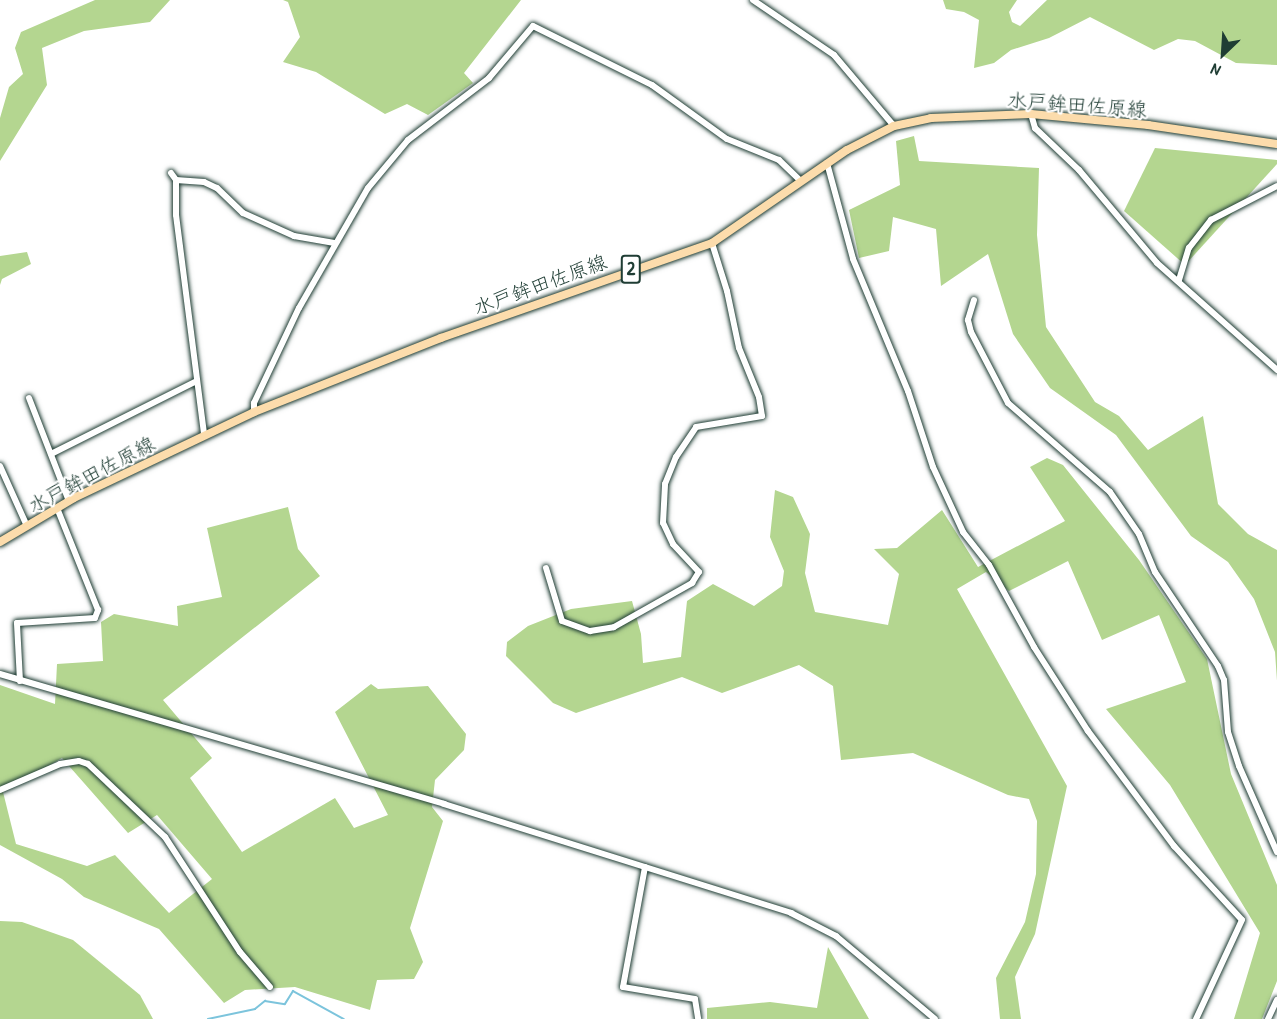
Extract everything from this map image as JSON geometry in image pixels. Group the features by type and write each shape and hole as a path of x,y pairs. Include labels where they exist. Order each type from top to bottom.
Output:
{"main road":[{"name":"水戸鉾田佐原線","path":"0,542 69,501 254,412 542,300 712,243 827,163 894,126 931,118 1031,114 1148,125 1277,144"}],"street":[{"path":"753,0 834,56 871,94 894,126"},
{"path":"254,412 254,403 334,243 368,188 408,140 489,78 533,26 652,85 727,139 779,160 801,182"},
{"path":"1031,114 1035,128 1079,170 1157,263 1179,280 1277,370"},
{"path":"827,163 853,259 908,391 933,467 963,532 989,565 1034,647 1088,731 1174,846 1242,920 1196,1019"},
{"path":"171,173 176,180 176,215 195,382 204,435"},
{"path":"176,180 204,182 217,188 243,213 294,236 334,243"},
{"path":"1179,280 1189,248 1211,220 1277,186"},
{"path":"546,567 562,621 590,631 614,627 692,584 699,572 673,544 663,523 665,484 676,457 696,427 762,416 759,397 739,348 727,291 712,243"},
{"path":"974,300 969,320 971,332 1008,403 1110,492 1138,534 1155,572 1218,666 1224,680 1228,732 1239,766 1277,852"},
{"path":"51,454 195,382"},
{"path":"29,398 69,501"},
{"path":"0,466 27,526"},
{"path":"21,681 17,623 95,618 98,610 57,508"},
{"path":"0,674 645,867 808,921 836,936 934,1019"},
{"path":"0,790 60,764 79,761 88,764 165,837 240,952 270,987"},
{"path":"645,867 622,987 695,999 698,1019"},
{"path":"1268,1019 1277,1000"}],"green space":[{"path":"95,0 170,0 150,22 84,31 42,48 47,85 0,161 0,118 9,87 23,74 15,48 21,32"},
{"path":"283,0 521,0 464,73 473,83 428,115 407,104 385,114 316,72 283,62 300,37 288,2"},
{"path":"943,0 1017,0 1009,12 1012,22 1020,26 1047,0 1277,0 1277,65 1236,63 1195,41 1178,39 1154,50 1090,17 1049,38 1011,50 994,63 974,68 979,20 964,12 946,9"},
{"path":"914,136 919,161 1039,168 1037,235 1046,327 1095,402 1119,416 1148,450 1203,416 1218,504 1248,534 1277,550 1277,681 1275,652 1254,599 1228,562 1191,536 1116,435 1050,388 1013,334 988,254 941,286 936,229 893,217 889,251 859,258 849,210 900,185 896,141"},
{"path":"1155,148 1277,160 1277,164 1185,265 1124,211"},
{"path":"27,252 31,264 2,279 0,285 0,256"},
{"path":"1047,458 1063,465 1139,560 1207,659 1231,774 1277,885 1277,981 1262,1019 1234,1019 1260,933 1170,785 1106,709 1186,682 1159,615 1102,640 1068,561 1009,591 986,572 957,589 1067,786 1035,934 1015,977 1021,1019 1000,1019 996,978 1025,922 1036,874 1037,821 1029,799 1008,795 913,753 841,760 833,686 799,665 722,693 682,677 576,713 553,703 506,656 507,642 528,626 571,609 632,601 641,634 643,663 681,657 687,601 713,584 754,606 782,586 784,571 770,537 775,490 793,497 810,534 805,573 815,612 888,625 899,574 874,549 897,548 942,510 978,567 1065,521 1030,467"},
{"path":"288,507 298,549 320,576 163,700 212,758 190,778 242,852 335,798 354,828 388,815 335,712 371,684 378,689 428,686 466,734 464,750 435,780 432,807 443,821 410,928 423,962 414,979 377,980 370,1010 295,987 245,990 224,1003 159,929 84,897 62,879 0,845 0,685 55,704 57,664 103,661 101,622 114,614 178,626 177,606 222,597 207,528","holes":["62,758 128,833 157,815 212,879 169,913 115,855 87,866 16,844 3,792"]},
{"path":"0,921 22,922 73,940 140,995 153,1019 0,1019"},
{"path":"828,947 869,1019 707,1019 707,1008 770,1002 817,1008"}],"waterway":[{"path":"208,1019 255,1009 265,1001 285,1004 293,991 344,1019"}]}
